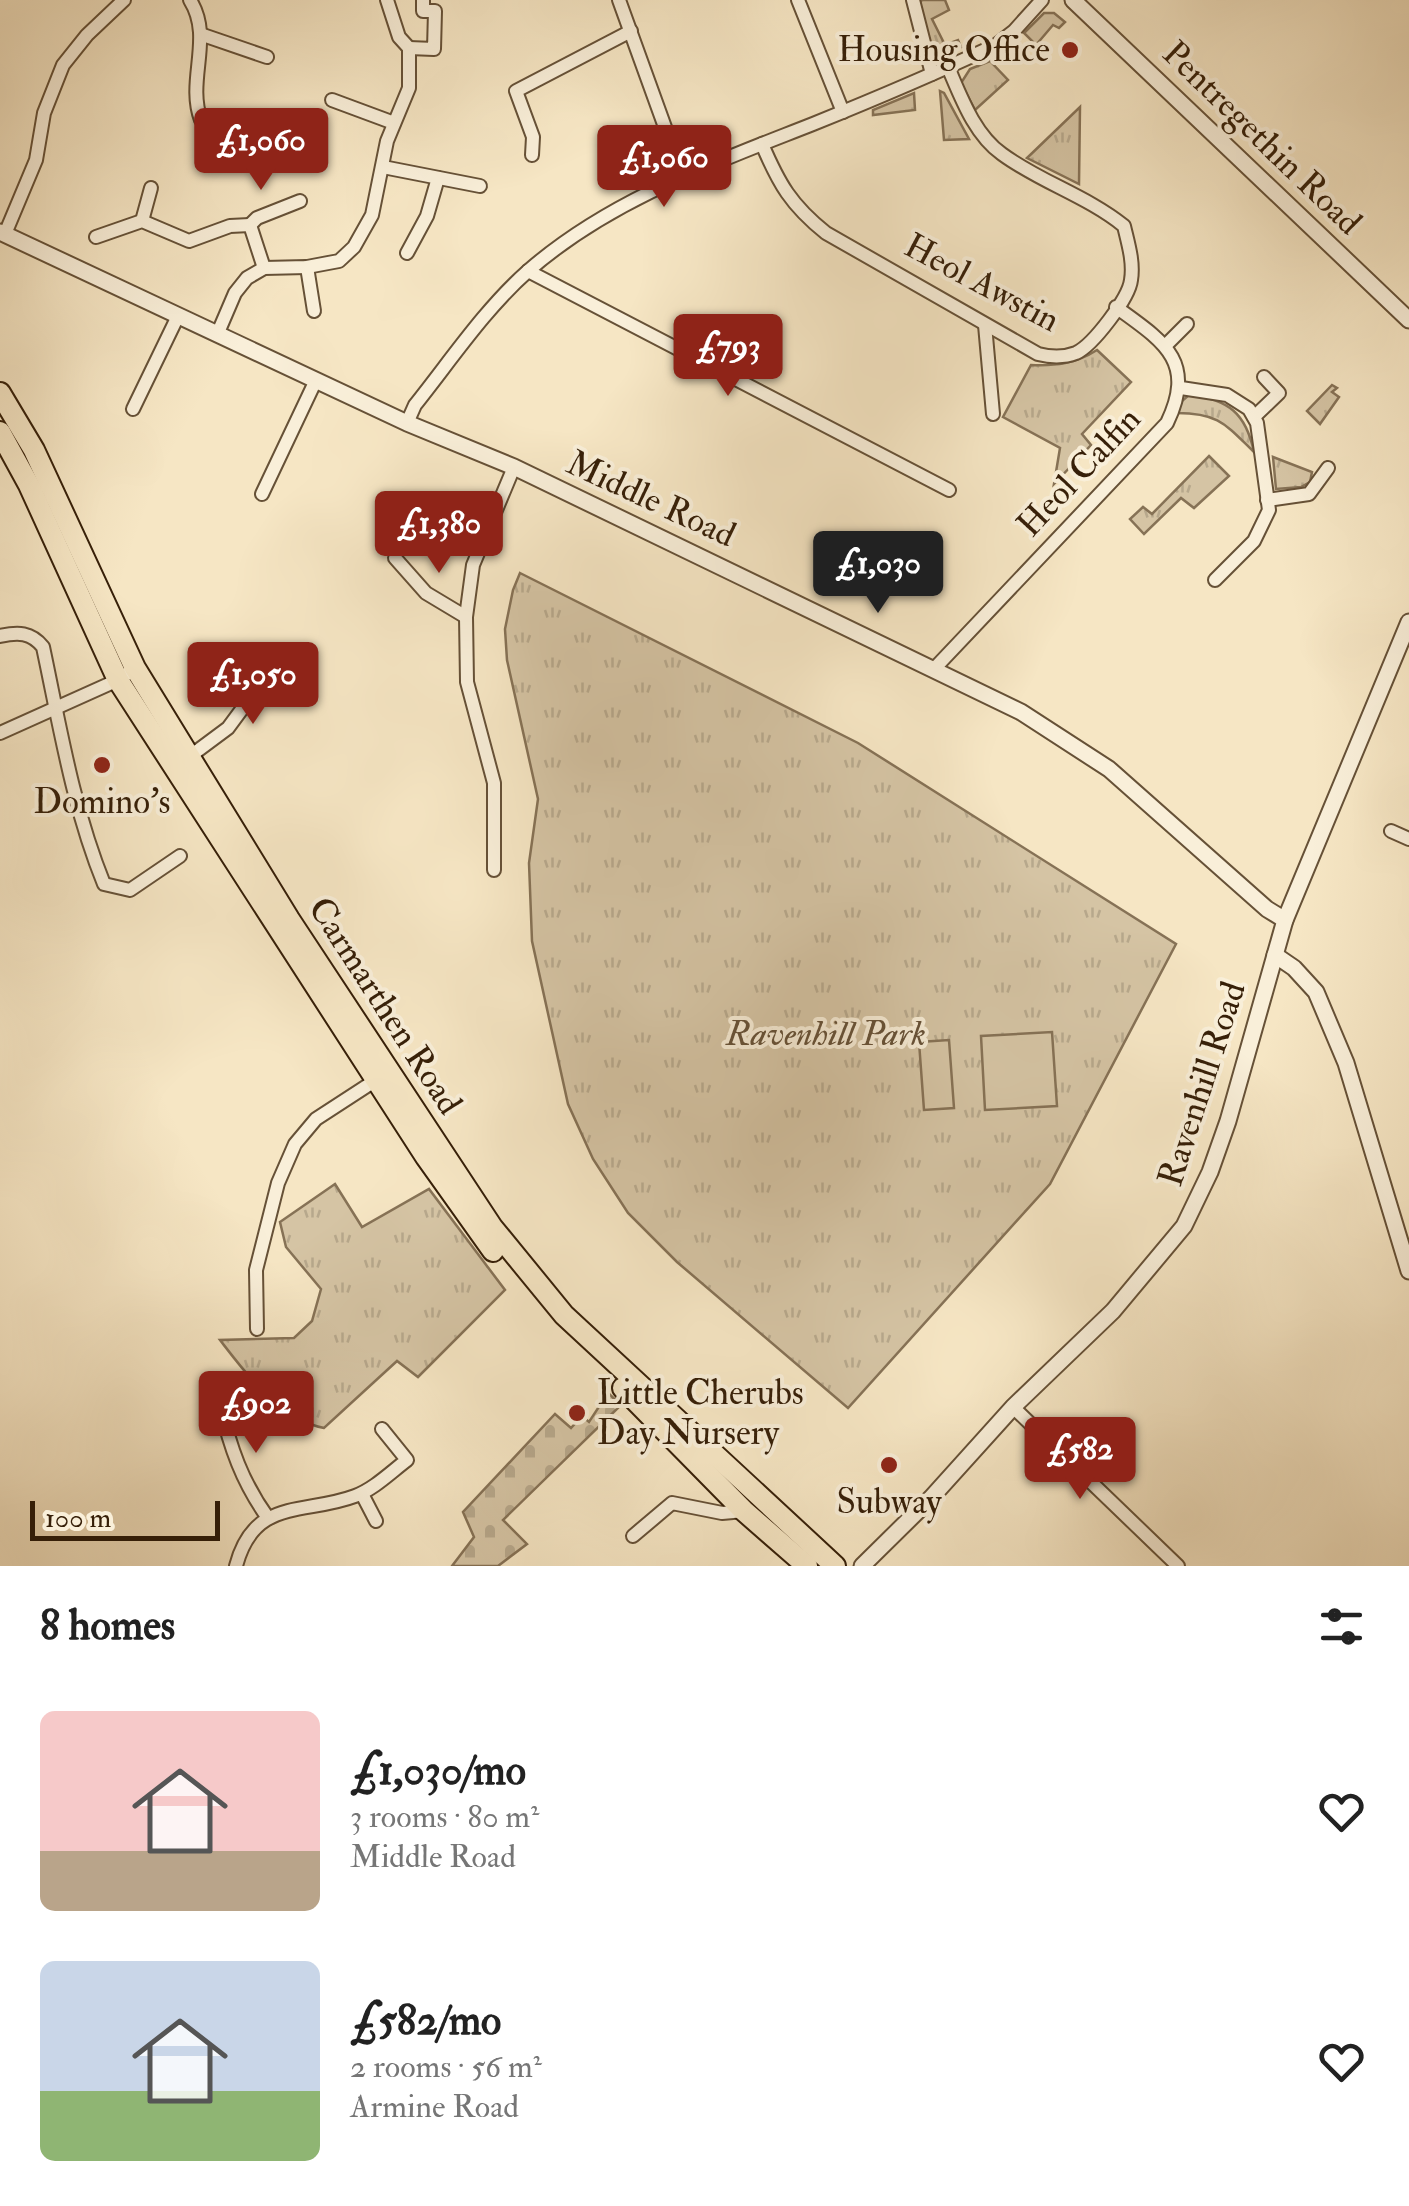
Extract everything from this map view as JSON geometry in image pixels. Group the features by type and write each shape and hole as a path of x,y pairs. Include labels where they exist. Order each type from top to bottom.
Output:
{"main road":[{"name":"Carmarthen Road","path":"0,393 34,450 126,674 190,757 341,1000 510,1254 564,1315 835,1566"},
{"name":"Carmarthen Road","path":"0,432 126,674 376,1080 475,1228 546,1315 744,1510 807,1566"}],"street":[{"path":"2,233 36,160 44,112 63,65 124,0"},
{"path":"190,0 203,35 196,98 201,120"},
{"path":"217,334 235,294 247,278 264,268 307,267 338,261 354,247 372,216 394,123 409,88 409,48 399,37 387,0"},
{"path":"409,48 434,49 435,11 423,11 423,0"},
{"path":"619,0 682,177"},
{"path":"798,0 843,112"},
{"path":"913,0 932,74"},
{"path":"407,423 414,405 528,271 602,219 682,177 996,45 1042,0"},
{"name":"Pentregethin Road","path":"1072,0 1409,320"},
{"path":"532,155 534,137 516,91 631,31"},
{"path":"203,35 267,57"},
{"name":"Heol Awstin","path":"762,144 780,186 799,211 826,233 1038,354 1054,358 1074,354 1090,343 1131,284 1132,264 1124,226 1101,207 1000,153 968,114 948,67"},
{"path":"332,100 394,123"},
{"path":"383,168 480,186"},
{"path":"408,254 427,216 438,178"},
{"path":"142,221 151,188"},
{"path":"96,237 142,221 189,241 230,226 250,225 256,218 300,201"},
{"path":"250,225 264,268"},
{"name":"Middle Road","path":"2,233 407,423 514,467 1021,712 1110,769 1267,909 1285,920"},
{"path":"307,267 314,312"},
{"path":"528,271 948,490"},
{"path":"1116,307 1166,345 1186,324"},
{"path":"134,409 178,316"},
{"path":"985,325 993,414"},
{"name":"Heol Calfin","path":"934,669 1167,423 1181,388 1166,345"},
{"path":"1254,417 1278,393 1264,377"},
{"path":"262,494 316,380"},
{"path":"1181,388 1227,395 1249,409 1258,423 1270,510 1254,541 1215,580"},
{"path":"992,398 1010,398"},
{"path":"494,870 494,783 468,682 466,617 473,565 514,467"},
{"path":"1267,500 1308,494 1328,468"},
{"path":"395,558 426,593 466,617"},
{"name":"Ravenhill Road","path":"862,1566 1012,1407 1112,1311 1184,1226 1228,1122 1285,920 1409,622"},
{"path":"0,636 16,632 29,635 43,647 54,711 90,851 104,884 130,890 180,856"},
{"path":"190,757 228,728 245,705 302,671"},
{"path":"0,733 126,674"},
{"path":"1392,831 1409,839"},
{"path":"1275,955 1294,968 1316,992 1346,1063 1409,1271"},
{"path":"257,1329 256,1270 278,1183 295,1144 316,1119 376,1080"},
{"path":"220,1404 232,1454 247,1489 268,1518"},
{"path":"1012,1407 1178,1566"},
{"path":"236,1566 241,1546 268,1518 282,1510 362,1494 407,1460 382,1429"},
{"path":"362,1494 376,1521"},
{"path":"633,1536 672,1503 722,1513 744,1510"},
{"name":"Ravenhill Road","path":"877,1566 893,1535"}],"green space":[{"path":"922,0 945,0 949,10 932,19 945,45 958,40 961,47 942,55 929,51"},
{"path":"1044,13 1054,13 1065,22 1059,28 1053,25 1036,45 1024,33"},
{"path":"990,61 1008,80 975,110 961,83 970,69"},
{"path":"940,91 944,93 969,139 944,140"},
{"path":"914,93 915,110 873,115 873,110"},
{"path":"1080,107 1079,184 1027,158"},
{"path":"1097,350 1131,382 1082,434 1091,445 1054,484 1060,448 1003,417 1031,365 1065,363"},
{"path":"1332,385 1337,388 1332,392 1339,397 1320,424 1307,411"},
{"path":"1189,395 1215,400 1234,411 1246,428 1254,452 1221,422 1203,415 1177,413"},
{"path":"1209,456 1229,476 1194,508 1181,498 1144,534 1130,519 1143,507 1152,514"},
{"path":"1273,457 1312,472 1310,482 1301,487 1276,489"},
{"name":"Ravenhill Park","path":"520,573 858,743 1176,944 1050,1184 848,1408 677,1262 628,1213 593,1159 568,1104 532,941 529,863 538,799 507,660 505,629"},
{"path":"1052,1032 1057,1106 985,1110 981,1036"},
{"path":"949,1040 954,1108 924,1110 919,1042"},
{"path":"335,1184 362,1227 429,1189 505,1290 418,1377 397,1361 324,1428 278,1405 220,1340 294,1338 312,1321 321,1289 286,1247 280,1222"},
{"path":"608,1393 621,1405 503,1520 527,1544 498,1566 452,1566 474,1537 463,1512 555,1414 571,1428 582,1416 589,1422"}],"place":[{"name":"Housing Office","path":"1070,50"},
{"name":"Domino's","path":"102,765"},
{"name":"Little Cherubs Day Nursery","path":"577,1413"},
{"name":"Subway","path":"889,1465"}]}
